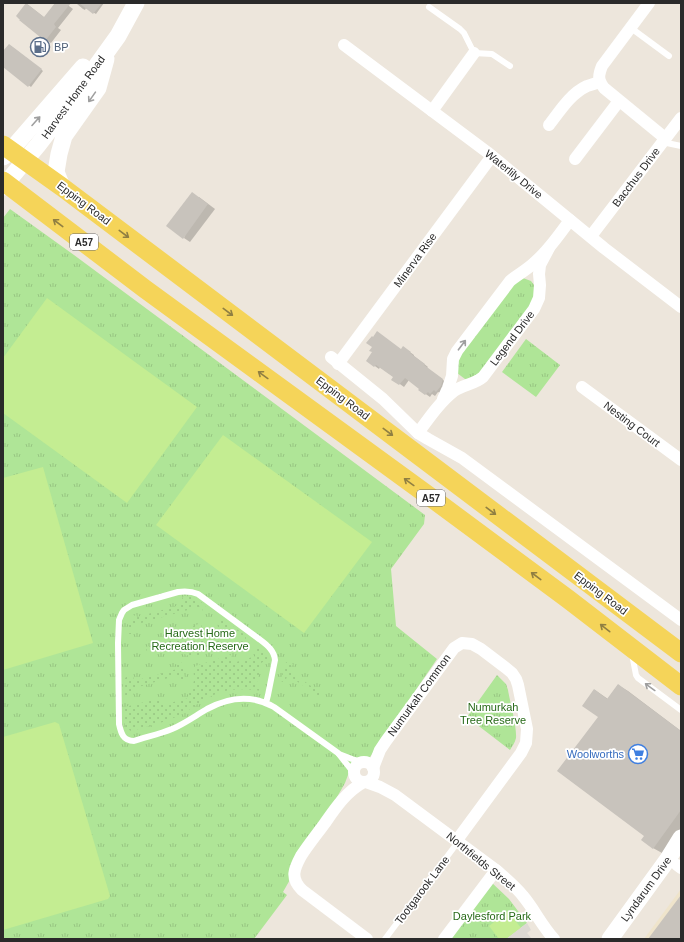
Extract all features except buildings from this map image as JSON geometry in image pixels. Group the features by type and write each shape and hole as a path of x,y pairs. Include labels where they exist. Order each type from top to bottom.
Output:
{"main road":[{"name":"Epping Road","path":"10,153 62,187 681,653"},
{"name":"A57","path":"4,184 568,599 681,686"}],"street":[{"name":"Harvest Home Road","path":"10,153 61,115 118,36 135,3"},
{"name":"Harvest Home Road","path":"4,184 10,153 135,3"},
{"path":"649,3 602,66 599,74 600,82 604,88 664,140"},
{"name":"Waterlily Drive","path":"344,45 492,156 623,263 681,307"},
{"path":"62,187 56,172 64,136 98,88 109,48"},
{"path":"432,110 474,53"},
{"path":"549,125 570,98 587,86 600,82"},
{"path":"575,159 619,101"},
{"name":"Bacchus Drive","path":"591,236 681,118"},
{"name":"Minerva Rise","path":"418,433 383,399 335,360 492,156"},
{"name":"Legend Drive","path":"439,406 452,376 453,360 457,351 510,281 535,262 549,248 570,220"},
{"name":"Legend Drive","path":"418,433 439,406 454,392 462,386 479,380 485,374 534,309 539,298 540,265 549,248"},
{"path":"521,273 528,274 540,285"},
{"path":"452,367 456,377 462,381 471,383"},
{"name":"Nesting Court","path":"582,387 681,460"},
{"path":"418,433 462,458 681,620"},
{"name":"Numurkah Common","path":"368,765 450,653 458,645 468,643 476,646 512,673 518,685 527,729 526,743 521,753 457,841"},
{"path":"340,803 348,788 356,765 368,765 374,774 371,779 357,786 348,793 340,803 301,856 295,869 294,877 298,886 308,895 367,939"},
{"name":"Northfields Street","path":"368,765 395,795"},
{"path":"354,773 358,780 365,782"},
{"name":"Northfields Street","path":"365,782 380,787 395,795 496,870 523,896 554,939"},
{"name":"Lyndarum Drive","path":"621,939 634,925 677,861 681,838"},
{"name":"Lyndarum Drive","path":"610,939 677,861"},
{"path":"444,939 496,870"}],"lane":[{"path":"429,7 464,33 474,53 492,54 510,66"},
{"path":"631,28 669,56"},
{"path":"664,140 681,146"},
{"path":"266,703 275,660 271,650 260,639 198,594 191,591 178,592 132,605 122,613 119,620 118,643 119,724 122,736 125,739 134,741 172,730 217,704 228,700 249,699 266,703 279,710 338,753 368,765"},
{"path":"631,648 638,678 681,710"},
{"path":"338,753 354,773"},
{"name":"Tootgarook Lane","path":"386,939 457,841"}],"shaded area":[{"path":"681,889 681,939 644,939"},
{"path":"527,923 531,930 527,933 532,939 506,939"}],"green space":[{"name":"Harvest Home Recreation Reserve","path":"10,209 425,515 424,524 391,569 396,626 437,659 368,760 359,761 348,775 345,783 283,892 287,895 254,939 3,939 3,218"},
{"path":"523,278 531,281 536,289 532,303 482,372 471,379 465,379 457,373 456,362 510,286"},
{"path":"47,298 197,407 127,503 3,413 3,358"},
{"path":"526,339 560,365 536,397 502,372"},
{"path":"223,435 372,542 304,633 156,525"},
{"path":"43,467 93,643 3,670 3,478"},
{"path":"184,596 197,600 203,604 207,610 203,612 202,606 131,626 132,634 129,634 128,622 136,614 137,617 184,604 182,598"},
{"path":"217,619 224,620 245,635 245,641 241,642 239,636 212,644 213,651 191,657 180,652 175,653 172,645 147,653 146,647 176,638 176,631 199,624 201,624 203,631 218,627"},
{"path":"260,648 266,652 268,656 268,664 262,662 256,686 263,688 263,691 239,689 225,691 211,696 166,721 131,731 126,728 123,715 125,707 160,698 162,705 189,698 187,690 193,683 195,666 231,655 233,663 256,656 254,649"},
{"path":"176,662 181,662 182,664 185,678 184,681 181,682 178,675 132,689 134,696 124,696 123,682 126,677 133,675 134,681 177,669"},
{"path":"287,662 293,664 289,670 322,694 320,697 292,678 287,676 285,683 281,681 284,664"},
{"name":"Numurkah Tree Reserve","path":"497,675 506,684 514,721 516,738 510,750 467,717"},
{"path":"55,722 59,724 110,896 108,899 3,930 3,737"},
{"name":"Daylesford Park","path":"490,881 509,899 527,923 506,939 446,939"},
{"path":"508,911 521,928 506,939 499,939 489,926"}],"place":[{"name":"BP","path":"40,47"},
{"name":"Woolworths","path":"638,754"}]}
